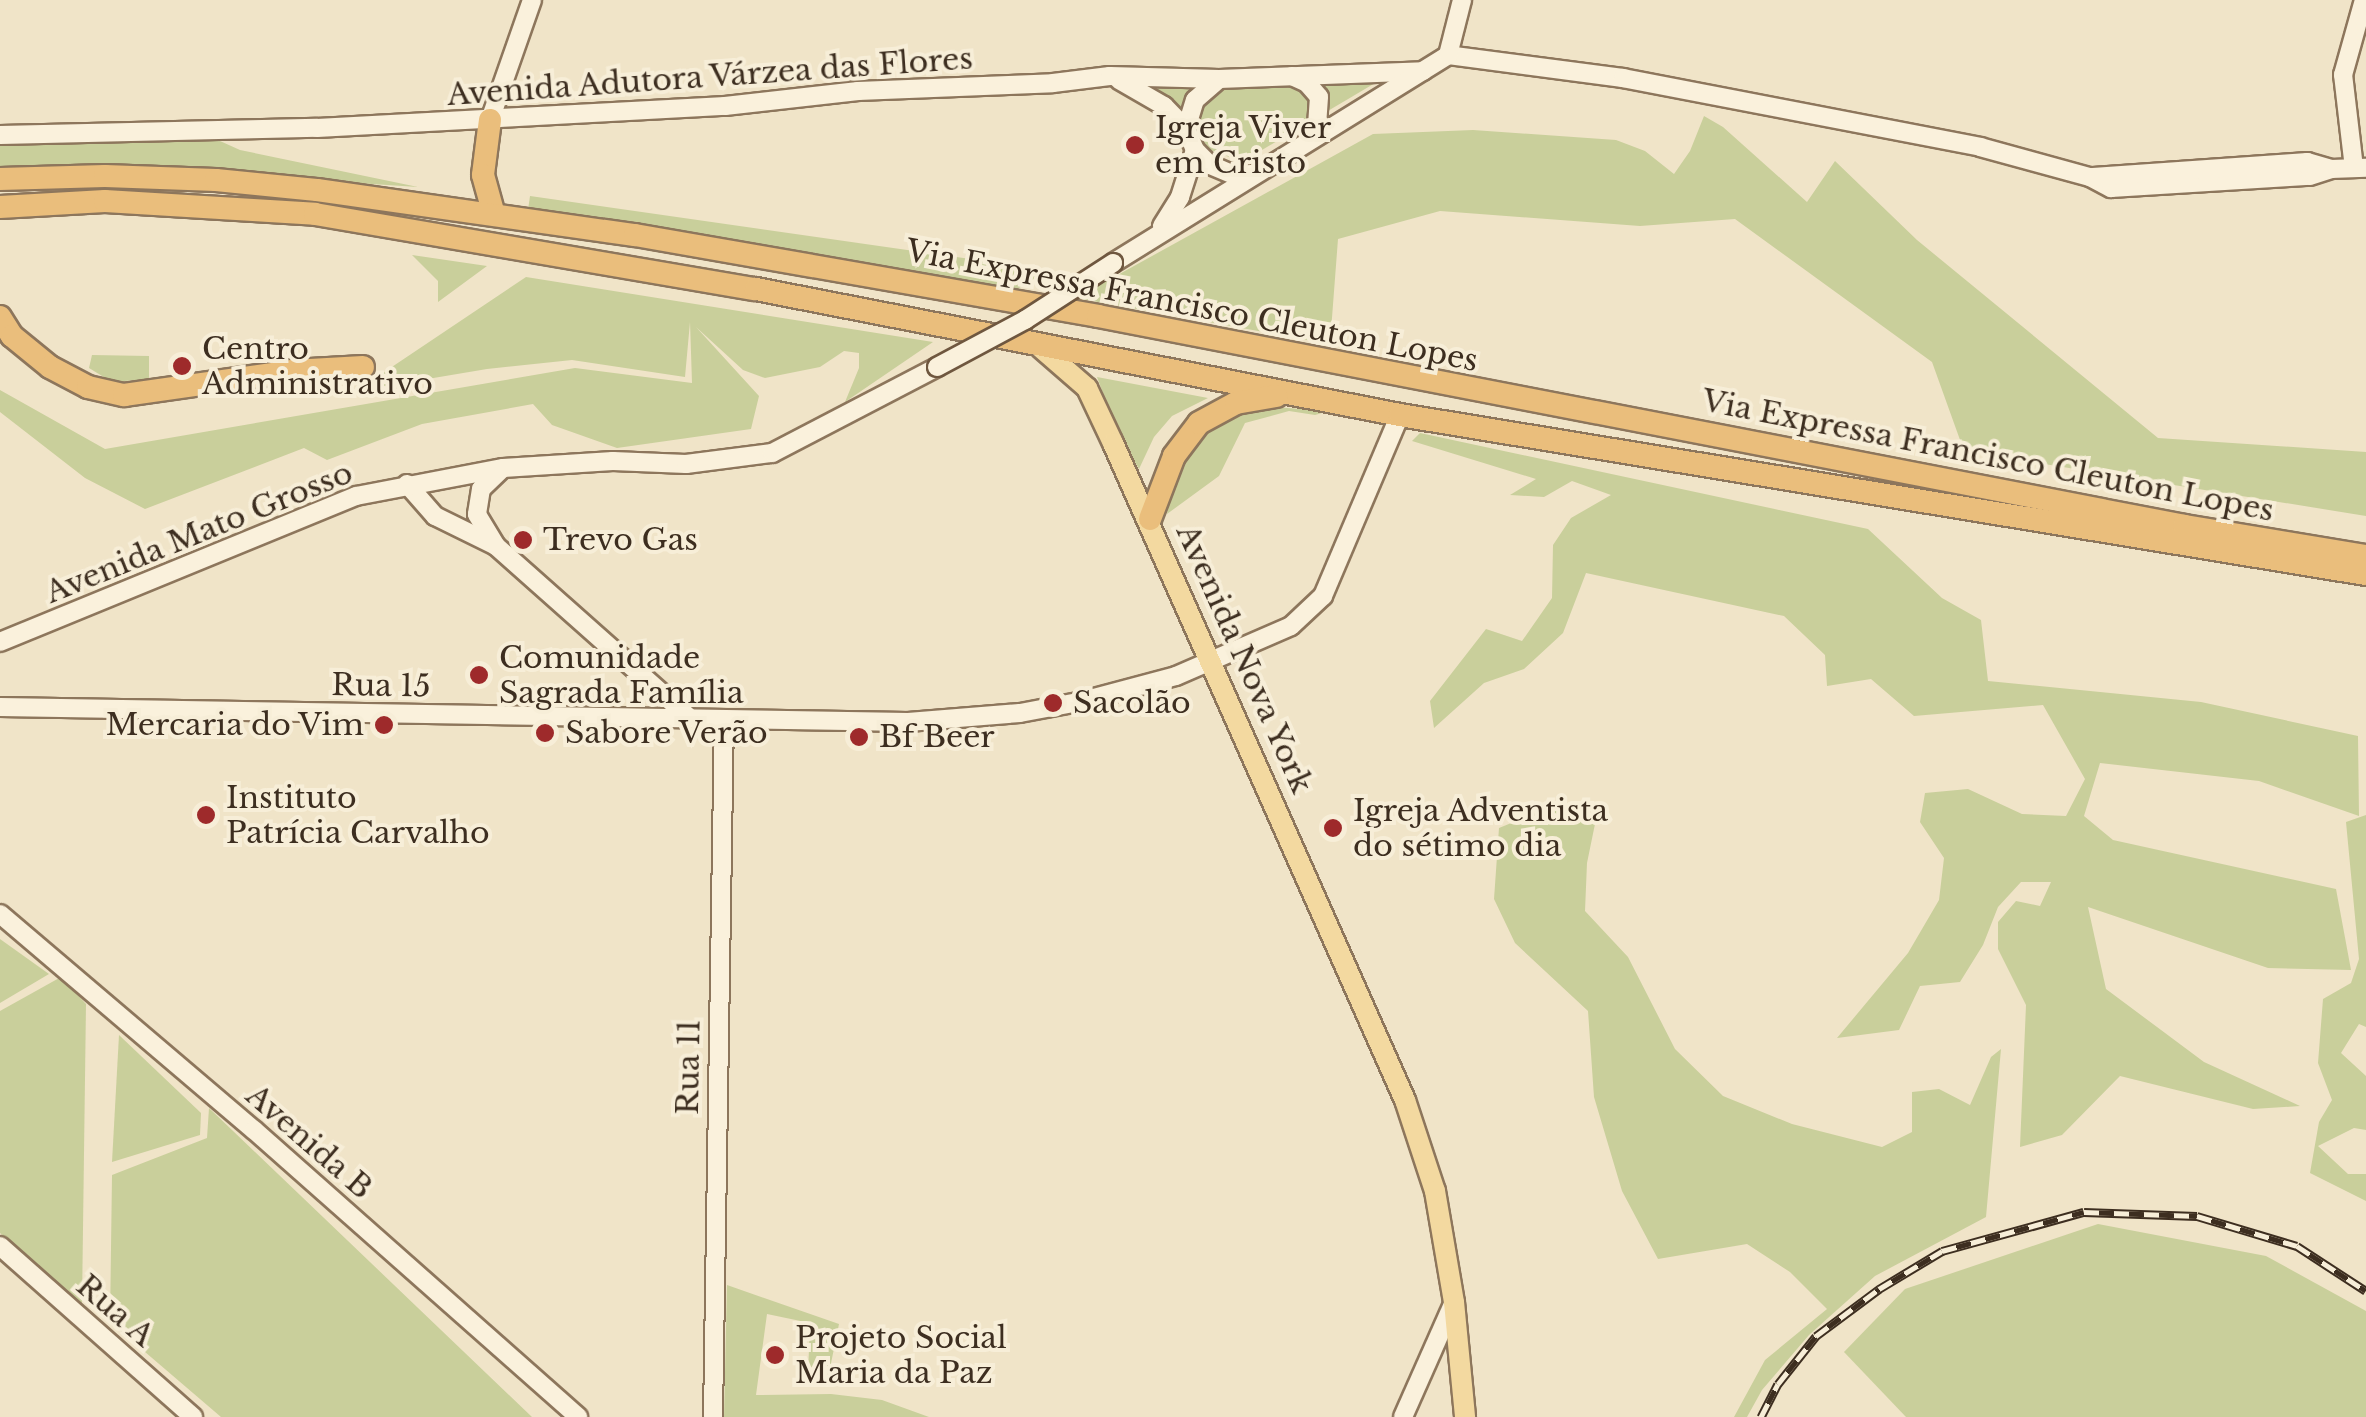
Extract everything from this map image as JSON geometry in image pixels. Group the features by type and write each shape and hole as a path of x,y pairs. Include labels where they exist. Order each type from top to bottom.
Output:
{"highway":[{"path":"490,120 483,175 494,215"},
{"name":"Via Expressa Francisco Cleuton Lopes","path":"0,179 104,176 216,180 635,235 1098,316 2184,526 2366,556"},
{"name":"Via Expressa Francisco Cleuton Lopes","path":"0,207 105,201 315,214 756,290 1400,415 2366,574"},
{"path":"0,317 12,336 50,367 88,387 124,395 292,371 363,368"},
{"path":"1150,519 1174,456 1199,423 1236,403 1290,393"}],"main road":[{"name":"Avenida Nova York","path":"1041,348 1087,388 1150,519 1406,1100 1436,1191 1454,1302 1465,1417"}],"street":[{"path":"490,120 532,0"},
{"path":"1448,55 1462,0"},
{"path":"1110,76 1140,89 1186,129 1195,150 1210,164 1234,175 1251,174 1448,55 1622,78 1980,147 2090,177 2111,188 2310,176 2331,168 2360,168 2342,74 2364,0"},
{"name":"Avenida Adutora Várzea das Flores","path":"0,134 130,135 490,120 1110,76 1219,79 1423,71"},
{"path":"1286,74 1307,83 1319,97 1316,136"},
{"path":"1186,129 1195,100 1219,79"},
{"path":"1160,231 1180,197 1195,150"},
{"name":"Avenida Mato Grosso","path":"2,640 356,496 502,468 614,461 686,464 772,453 1025,320 1251,174"},
{"name":"Rua 15","path":"0,707 881,721 1020,713 1064,705 1137,688 1213,662 1291,626 1323,596 1400,415"},
{"path":"496,546 477,514 481,489 502,468"},
{"path":"406,484 435,516 496,546 690,718"},
{"name":"Rua 11","path":"713,1417 724,719"},
{"name":"Avenida B","path":"0,914 254,1130 578,1417"},
{"name":"Rua A","path":"0,1246 193,1417"},
{"path":"1402,1417 1454,1302"}],"green space":[{"path":"1392,73 1262,150 1232,158 1210,150 1140,79"},
{"path":"1704,116 1723,127 1807,202 1835,161 1917,240 2158,438 2366,452 2366,516 1964,451 1932,362 1735,219 1640,226 1440,211 1338,239 1330,344 1076,298 1373,134 1473,130 1616,140 1645,151 1674,174 1690,151"},
{"path":"0,141 220,141 240,150 418,187 264,177 0,173"},
{"path":"530,196 1047,270 1010,294 528,210"},
{"path":"412,255 487,266 438,302 438,281"},
{"path":"526,277 933,342 845,402 859,368 859,353 844,351 820,367 765,378 743,370 696,327 759,396 751,429 617,448 552,425 533,404 422,424 327,460 304,448 145,509 85,478 0,412 0,390 105,449 575,368 692,383 690,322 685,377 572,360 487,369 356,391"},
{"path":"92,355 149,356 149,379 112,382 89,368"},
{"path":"1097,377 1208,398 1172,416 1154,437 1139,469 1117,431"},
{"path":"1260,406 1329,411 1315,415 1289,411 1245,423 1219,476 1167,514 1176,466 1213,425"},
{"path":"1420,433 1868,529 1942,598 1981,620 1988,681 2201,702 2358,736 2359,816 2259,781 2100,763 2084,816 2113,840 2336,889 2351,970 2268,968 2088,907 2106,989 2204,1062 2300,1106 2253,1109 2120,1076 2062,1135 2020,1147 2026,1005 1998,949 1998,922 2016,901 2040,906 2051,882 2021,882 1998,907 1983,945 1960,982 1920,986 1899,1030 1837,1038 1908,953 1939,900 1944,858 1920,822 1925,793 1968,789 2022,814 2066,816 2085,779 2043,705 1914,716 1871,679 1827,686 1825,655 1784,616 1586,573 1563,633 1524,669 1484,683 1434,728 1430,701 1486,629 1522,641 1552,598 1553,545 1571,518 1611,495 1572,481 1544,497 1510,495 1536,479 1412,441"},
{"path":"1565,801 1595,824 1587,863 1585,911 1628,957 1675,1049 1723,1096 1792,1124 1882,1147 1912,1132 1912,1092 1939,1089 1970,1105 1991,1057 2001,1049 1986,1217 1875,1276 1809,1335 1762,1390 1747,1417 1734,1417 1765,1360 1827,1309 1790,1272 1747,1244 1658,1259 1622,1191 1594,1097 1588,1011 1515,943 1494,899 1499,828"},
{"path":"2366,815 2366,1027 2359,1024 2341,1053 2366,1076 2366,1130 2354,1128 2318,1146 2348,1174 2366,1174 2366,1201 2310,1173 2319,1122 2332,1100 2318,1063 2323,999 2351,983 2359,959 2346,822"},
{"path":"0,939 49,974 0,1003"},
{"path":"61,977 86,1004 82,1304 0,1233 0,1011"},
{"path":"119,1035 201,1113 200,1135 112,1162"},
{"path":"209,1108 532,1417 221,1417 110,1322 112,1175 207,1138"},
{"path":"2098,1224 2266,1256 2366,1311 2366,1417 1906,1417 1844,1352 1905,1289"},
{"name":"Projeto Social Maria da Paz","path":"727,1285 839,1324 827,1383 808,1374 810,1323 767,1314 756,1395 831,1394 882,1400 929,1417 724,1417"}],"railway":[{"path":"1761,1417 1778,1384 1816,1336 1879,1289 1942,1251 2084,1212 2197,1216 2297,1246 2366,1291"}],"place":[{"name":"Igreja Viver em Cristo","path":"1135,145"},
{"name":"Centro Administrativo","path":"182,366"},
{"name":"Trevo Gas","path":"523,540"},
{"name":"Comunidade Sagrada Família","path":"479,675"},
{"name":"Sacolão","path":"1053,703"},
{"name":"Mercaria do Vim","path":"384,725"},
{"name":"Sabore Verão","path":"545,733"},
{"name":"Bf Beer","path":"859,737"},
{"name":"Instituto Patrícia Carvalho","path":"206,815"},
{"name":"Igreja Adventista do sétimo dia","path":"1333,828"},
{"name":"Projeto Social Maria da Paz","path":"775,1355"}]}
